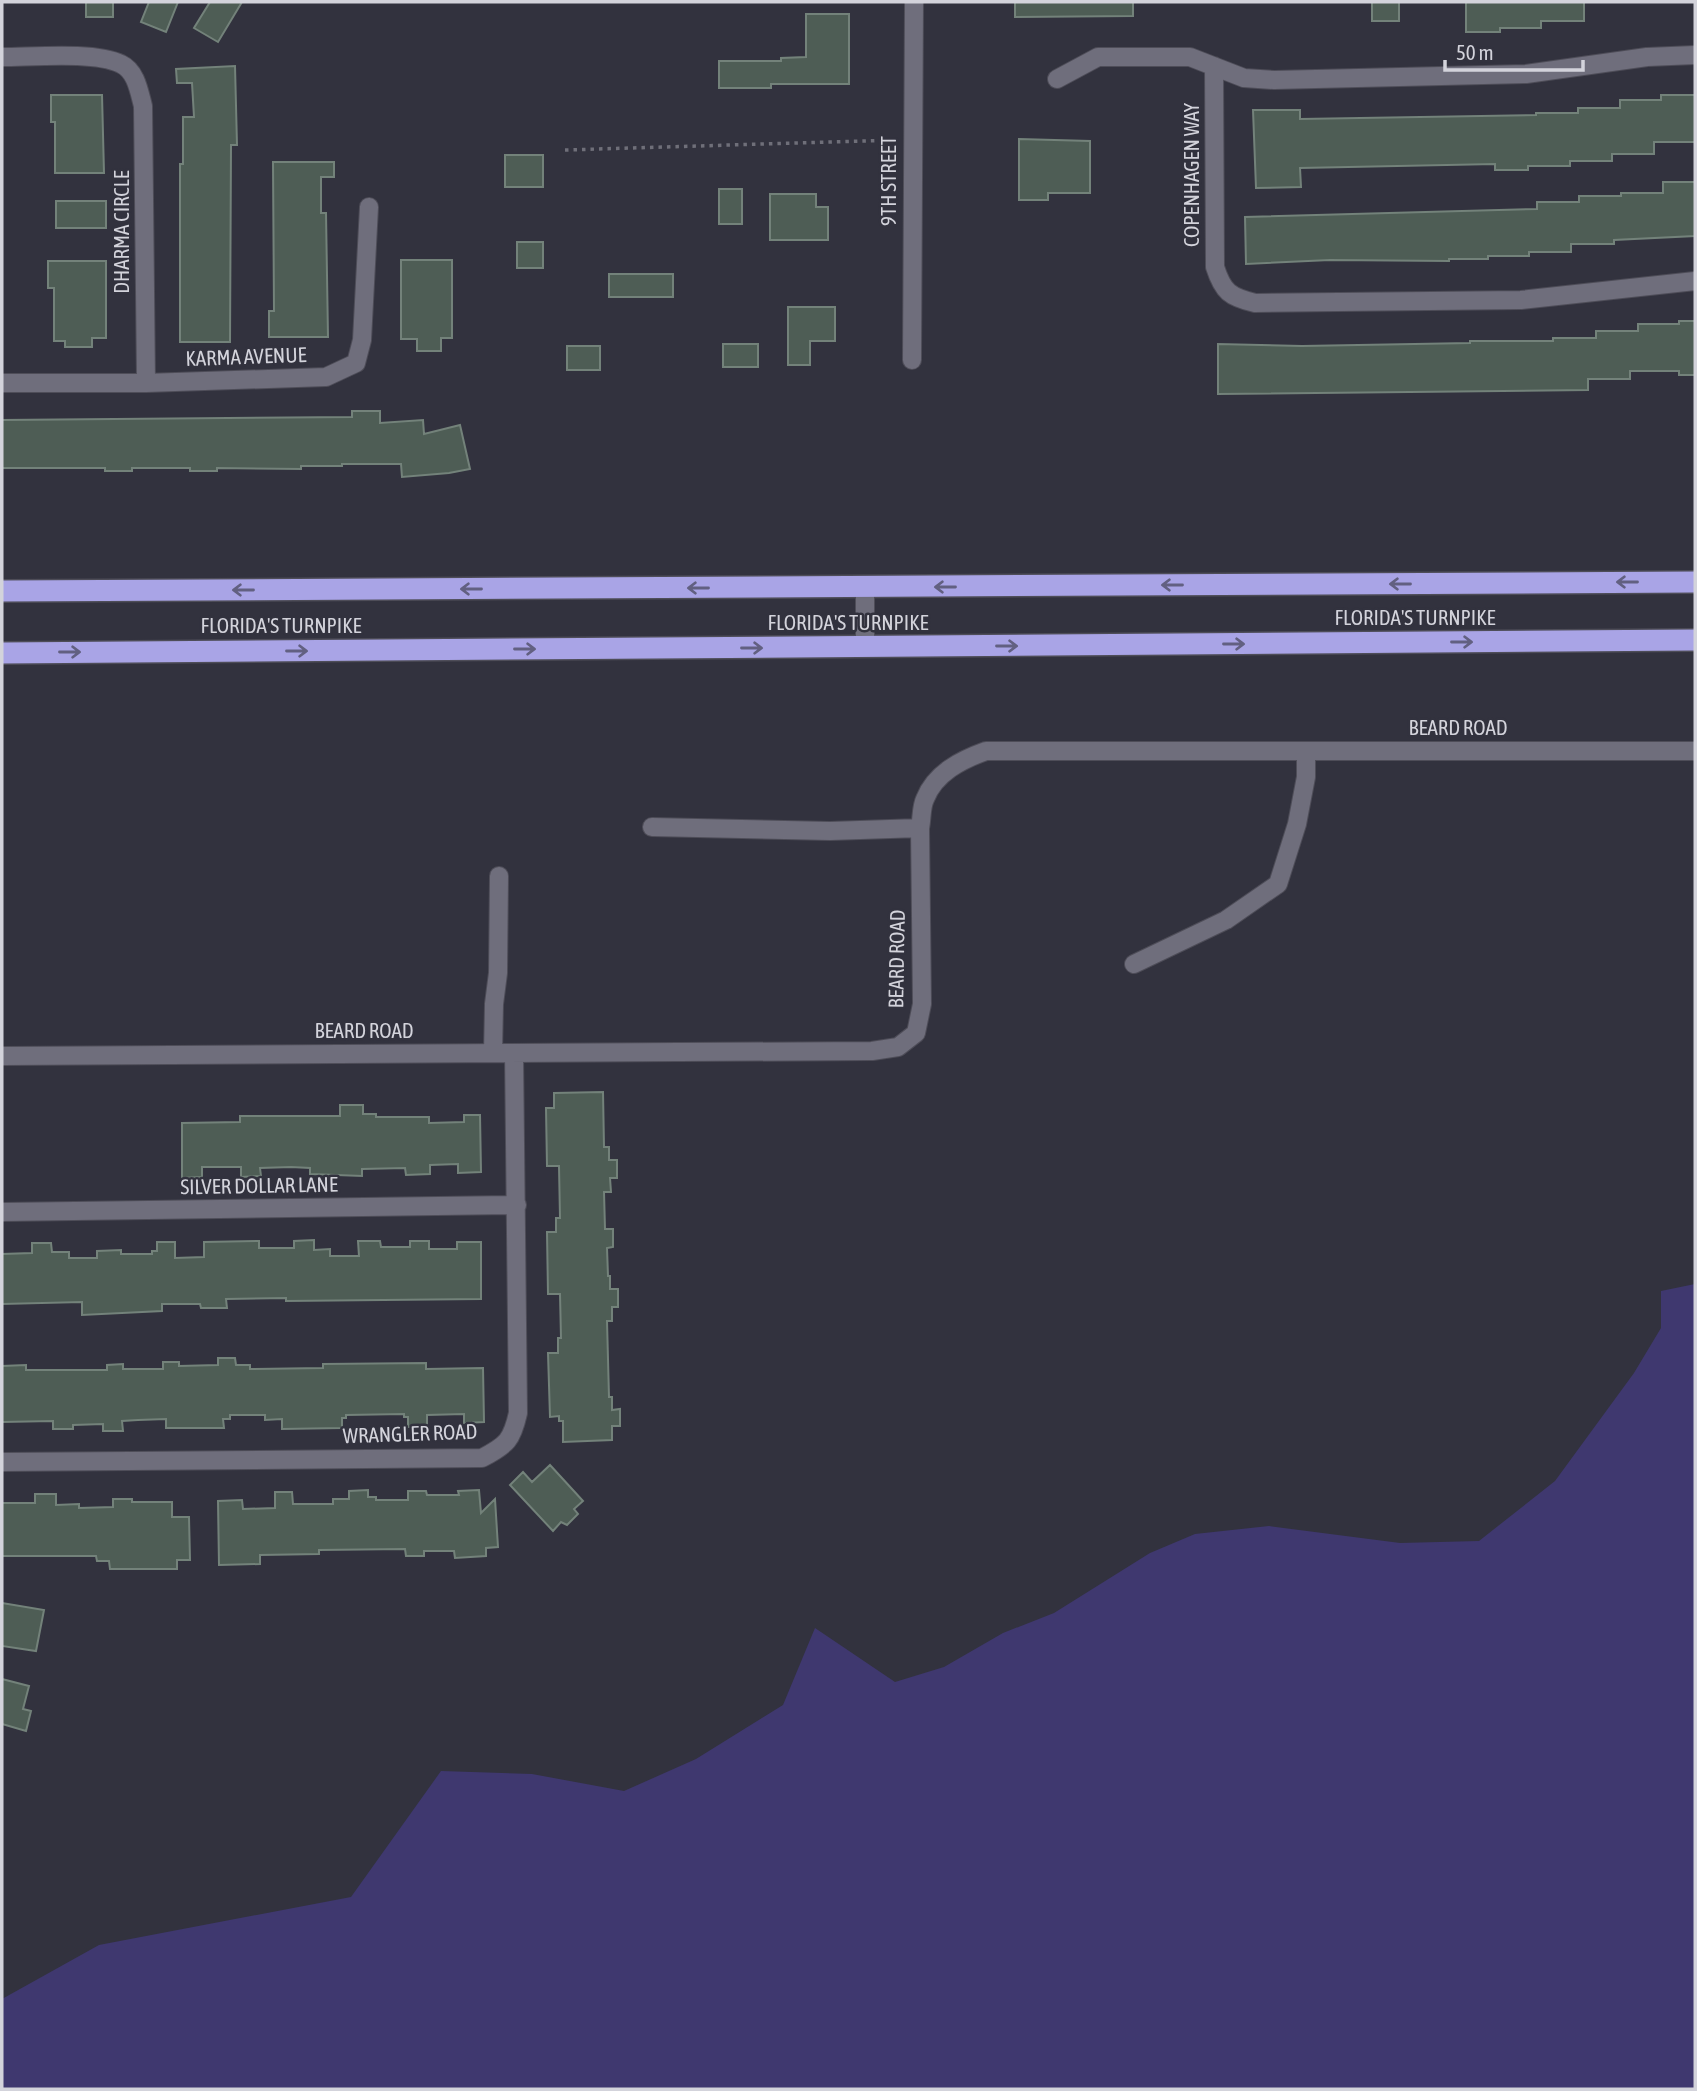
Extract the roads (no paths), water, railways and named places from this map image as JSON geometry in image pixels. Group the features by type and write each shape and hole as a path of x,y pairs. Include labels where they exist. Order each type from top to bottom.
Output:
{"highway":[{"name":"FLORIDA'S TURNPIKE","path":"2,591 1695,582"},
{"name":"FLORIDA'S TURNPIKE","path":"2,653 1695,640"}],"street":[{"name":"9TH STREET","path":"912,360 914,2"},
{"path":"1057,79 1098,57 1190,57 1244,78 1314,79 1526,74 1647,57 1695,55"},
{"name":"DHARMA CIRCLE","path":"2,57 95,57 123,64 136,80 143,106 146,383"},
{"name":"COPENHAGEN WAY","path":"1214,66 1215,267 1221,285 1234,298 1255,303 1521,300 1695,281"},
{"name":"KARMA AVENUE","path":"146,383 326,377 356,363 362,340 369,207"},
{"path":"2,383 146,383"},
{"path":"864,587 865,647"},
{"name":"BEARD ROAD","path":"2,1056 872,1051 898,1047 916,1034 922,1004 920,828 924,800 939,777 966,758 986,751 1695,751"},
{"path":"1134,964 1226,920 1278,884 1297,824 1306,777 1306,751"},
{"path":"652,827 830,831 920,828"},
{"path":"493,1053 498,973 499,876"},
{"name":"WRANGLER ROAD","path":"2,1462 482,1458 502,1448 513,1434 519,1413 514,1053"},
{"name":"SILVER DOLLAR LANE","path":"2,1212 517,1205"}]}
